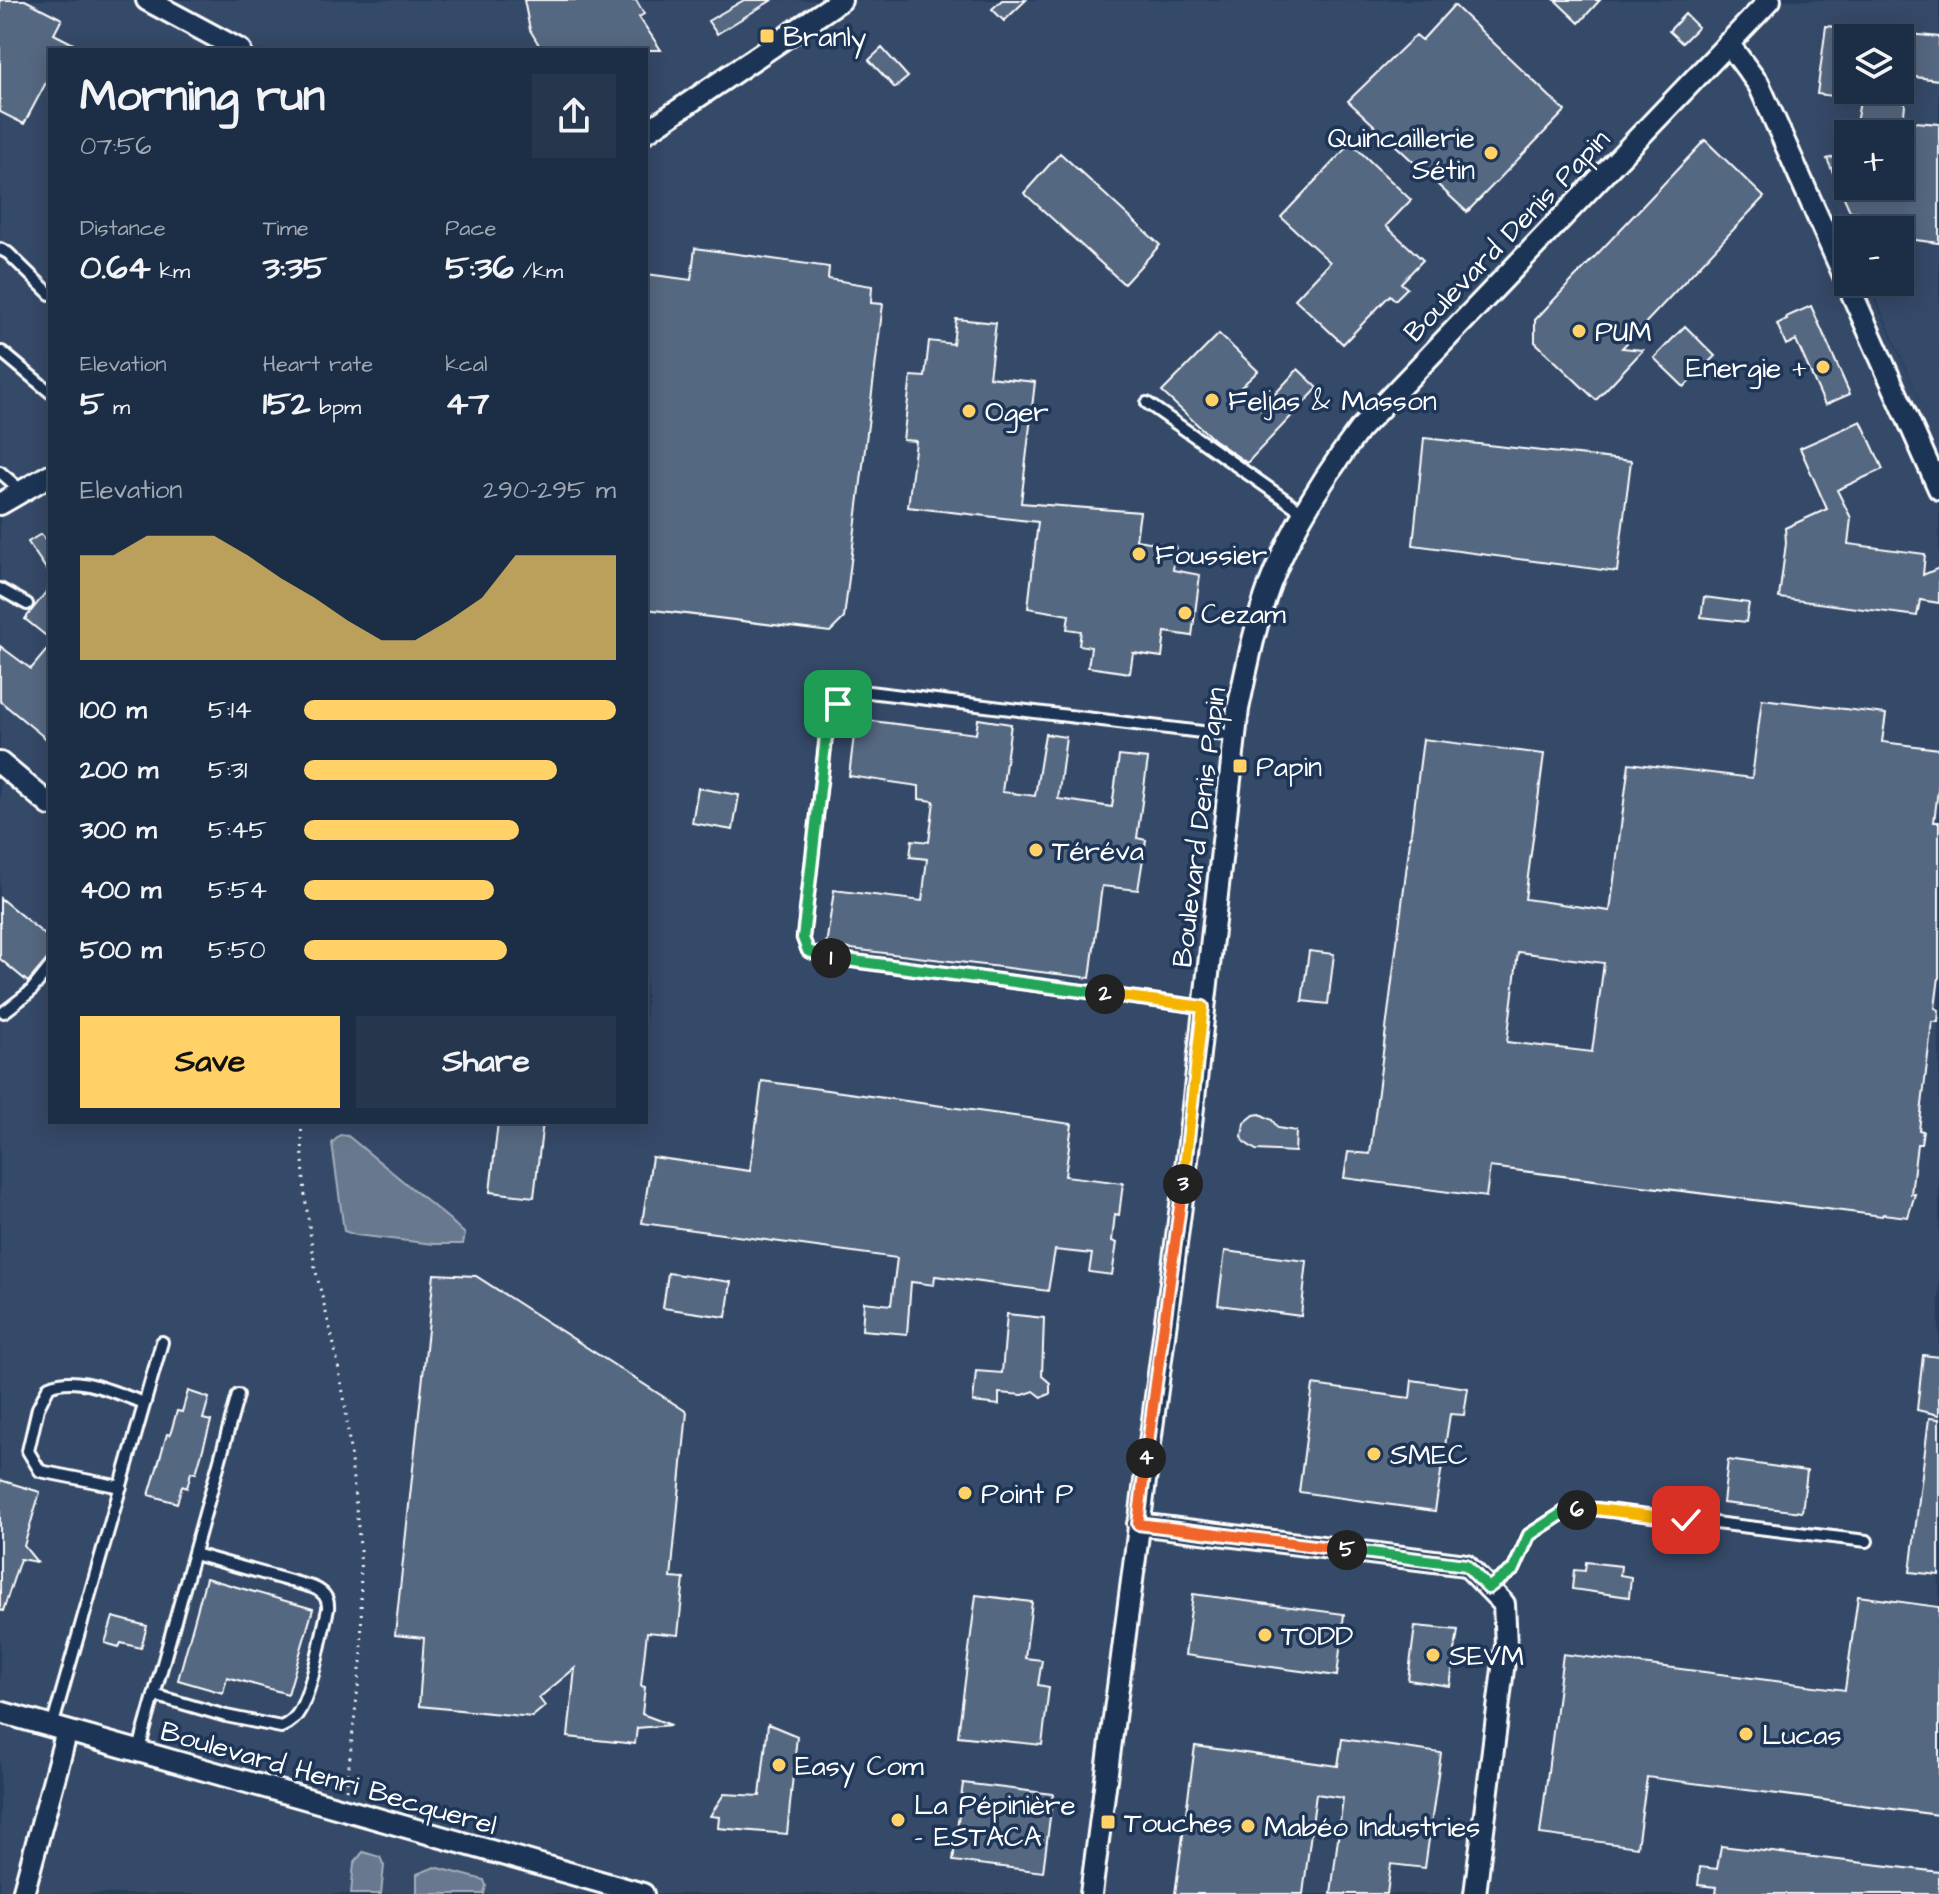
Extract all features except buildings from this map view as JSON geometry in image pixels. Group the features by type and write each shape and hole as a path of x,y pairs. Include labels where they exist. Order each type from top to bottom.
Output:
{"street":[{"path":"147,0 236,48"},
{"path":"648,131 841,0"},
{"name":"Boulevard Denis Papin","path":"1091,1894 1187,1160 1235,736 1251,648 1270,584 1324,476 1359,430 1770,0"},
{"path":"1728,43 1759,85 1939,489"},
{"path":"0,504 48,476"},
{"path":"0,763 48,803"},
{"path":"1138,1524 1466,1565 1504,1604 1506,1645 1475,1894"},
{"name":"Boulevard Henri Becquerel","path":"0,1712 643,1894"},
{"path":"23,1894 60,1729"}],"lane":[{"path":"0,249 8,253 48,293"},
{"path":"2,352 48,390"},
{"path":"1147,403 1304,513"},
{"path":"0,472 22,491"},
{"path":"0,589 27,604"},
{"path":"1203,1007 822,957 808,951 803,938 828,719 838,704 869,692 1235,736"},
{"path":"4,1012 30,992 48,970"},
{"path":"60,1729 121,1487 162,1342"},
{"path":"121,1487 40,1471 28,1451 38,1408 49,1386 61,1381 79,1382 145,1403"},
{"path":"138,1753 238,1395"},
{"path":"1488,1588 1514,1569 1529,1535 1566,1511 1596,1509 1867,1541"},
{"path":"154,1695 226,1716 281,1727 295,1718 306,1693 328,1609 326,1597 320,1590 194,1554"}],"path":[{"path":"301,1124 305,1196 315,1268 345,1403 360,1546 362,1653 343,1811"}],"shaded area":[{"path":"0,0 1939,0 1939,1894 0,1894","holes":["1826,188 1839,216 1914,216 1914,296 1875,296 1930,424 1873,296 1834,296 1834,216 1838,216"]},
{"path":"340,1135 348,1136 449,1219 465,1234 463,1244 434,1244 344,1231 332,1143"},
{"path":"363,1852 380,1857 384,1866 381,1894 351,1894 354,1863"},
{"path":"435,1867 484,1880 484,1894 417,1894 417,1874"}],"place":[{"name":"Branly","path":"767,36"},
{"name":"Quincaillerie Sétin","path":"1491,153"},
{"name":"PUM","path":"1579,331"},
{"name":"Energie +","path":"1823,367"},
{"name":"Feljas & Masson","path":"1212,400"},
{"name":"Oger","path":"969,411"},
{"name":"Foussier","path":"1139,554"},
{"name":"Cezam","path":"1185,613"},
{"name":"Papin","path":"1240,766"},
{"name":"Téréva","path":"1036,850"},
{"name":"SMEC","path":"1374,1454"},
{"name":"Point P","path":"965,1493"},
{"name":"TODD","path":"1265,1635"},
{"name":"SEVM","path":"1433,1655"},
{"name":"Lucas","path":"1746,1734"},
{"name":"Easy Com","path":"779,1765"},
{"name":"La Pépinière - ESTACA","path":"898,1820"},
{"name":"Touches","path":"1108,1822"},
{"name":"Mabéo Industries","path":"1248,1826"}],"route":[{"path":"838,704 828,719 803,938 808,951 822,957 1203,1007 1187,1160 1138,1524 1466,1565 1488,1588 1514,1569 1529,1535 1566,1511 1596,1509 1686,1520"}]}
